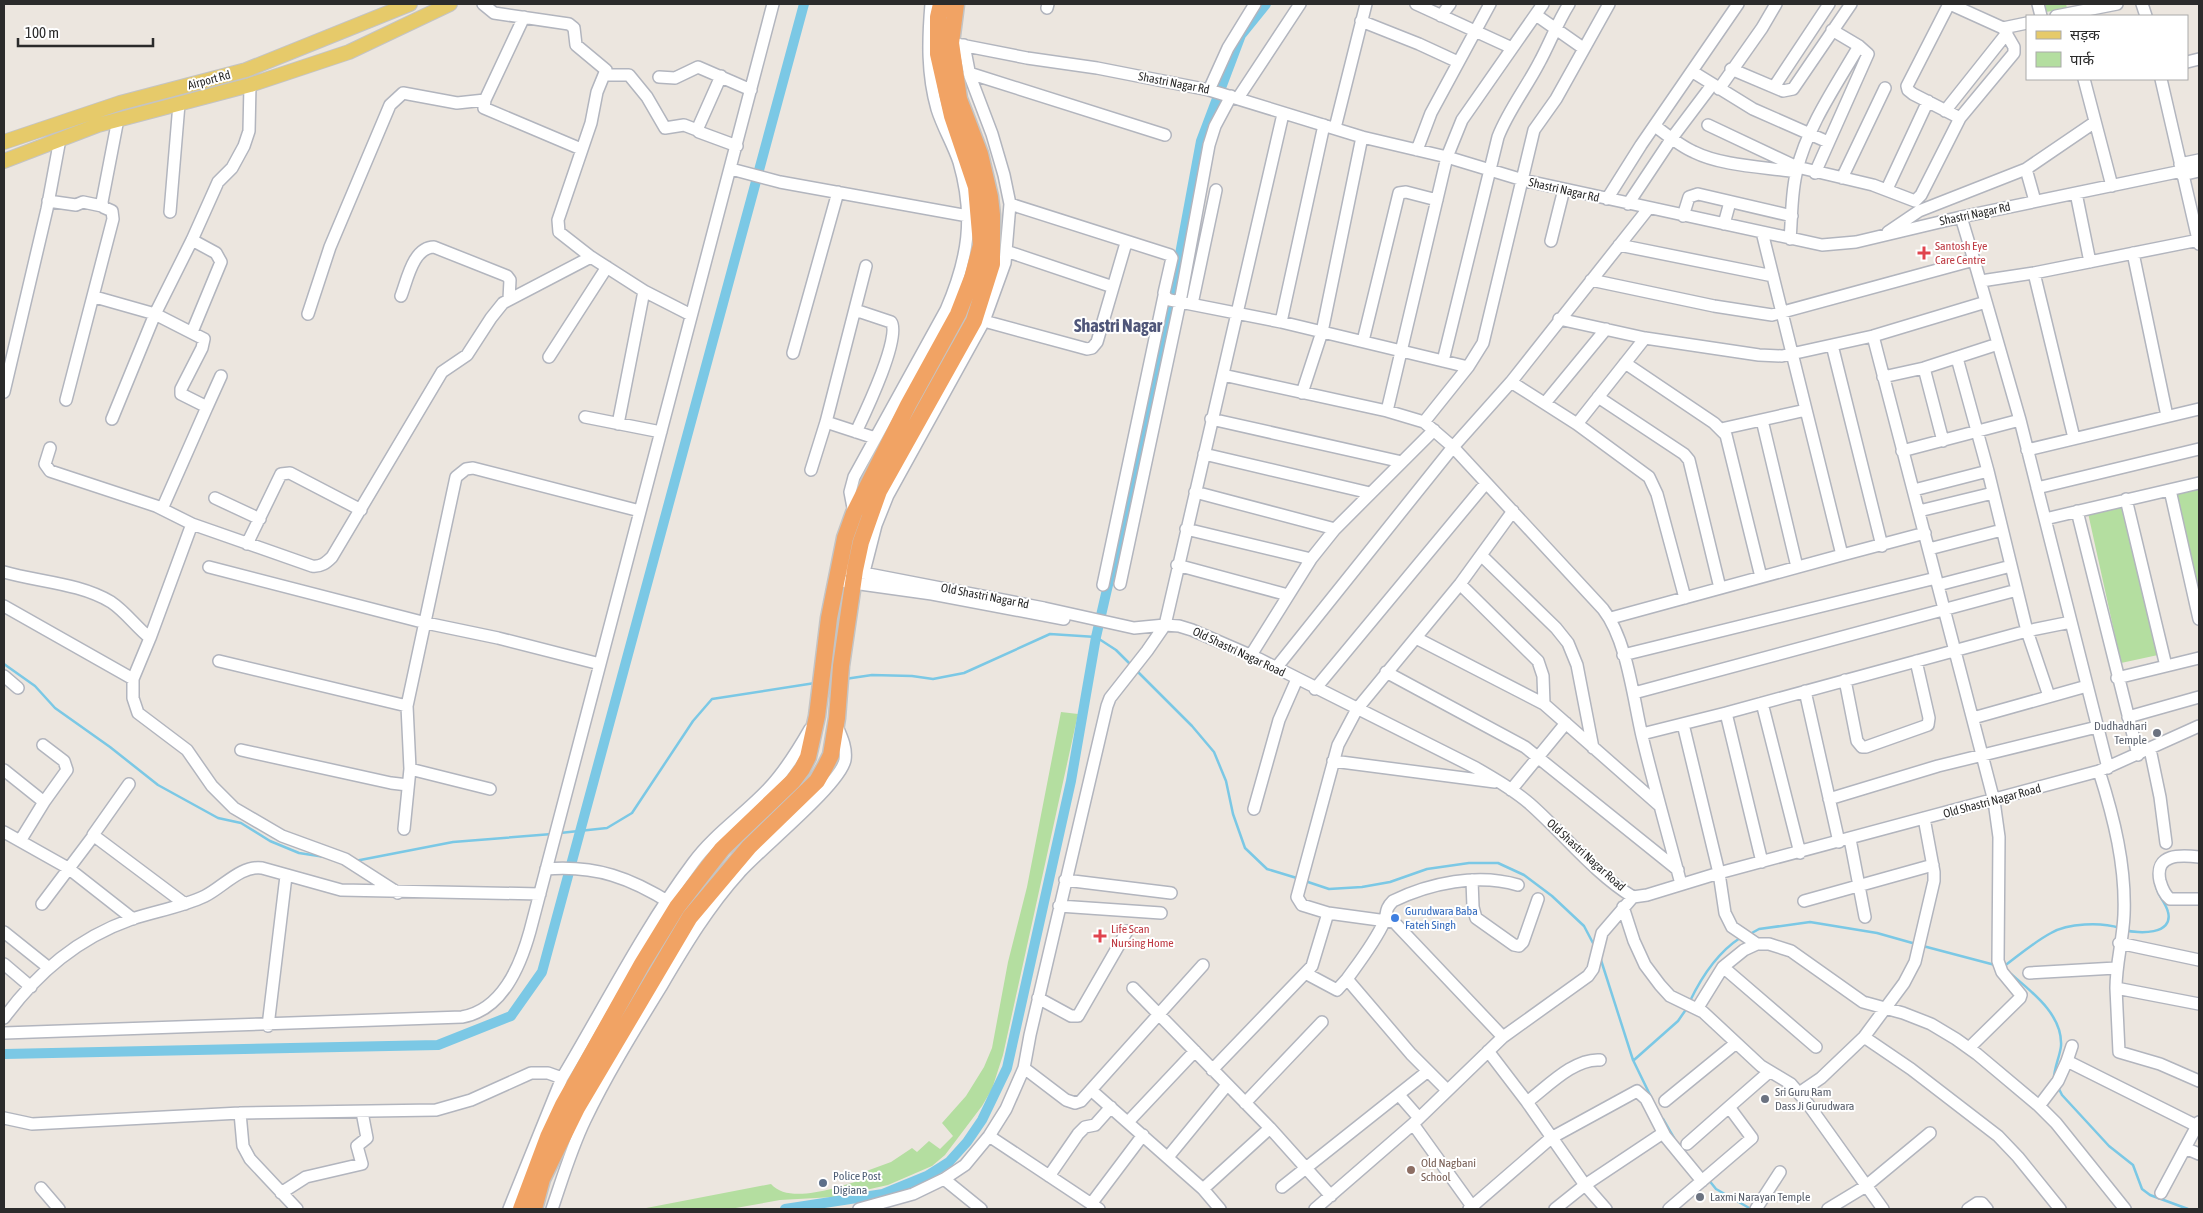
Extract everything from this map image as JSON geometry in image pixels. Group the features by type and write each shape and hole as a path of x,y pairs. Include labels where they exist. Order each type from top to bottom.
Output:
{"highway":[{"path":"521,1209 548,1137 563,1105 642,964 683,912 817,781 831,754 850,575 845,538 854,514 908,405 958,314 972,278 980,244 976,188 952,116 938,54 938,16 941,4"},
{"path":"534,1209 542,1178 577,1108 683,912 722,849 793,781 808,757 817,716 829,618 850,575 879,491 974,321 992,264 992,215 990,197 980,154 959,99 956,4"}],"main road":[{"name":"Airport Rd","path":"4,142 35,130 120,104 246,70 410,4"},
{"path":"4,161 118,119 250,85 349,52 450,4"}],"street":[{"path":"483,4 492,13 569,24 574,28 576,45 605,68 606,75 597,92 591,122 558,220 558,229 561,234 591,257 644,291 691,315"},
{"path":"4,1034 74,1030 268,1026 474,1015 496,999 511,980 527,944 540,894 550,867 558,827 600,664 773,4"},
{"path":"854,514 850,492 854,477 934,332 957,286 968,243 968,216 959,162 937,110 929,68 928,48 931,4"},
{"path":"1103,586 1210,140 1219,118 1228,48 1255,4"},
{"path":"1223,94 1300,4"},
{"path":"1281,322 1329,127 1366,4"},
{"path":"1416,4 1512,48"},
{"path":"1441,16 1450,4"},
{"path":"1417,150 1432,113 1490,4"},
{"path":"1387,411 1447,158 1462,120 1543,4"},
{"path":"1443,361 1498,137 1506,118 1540,62 1554,29 1569,4"},
{"path":"1424,422 1468,367 1483,343 1534,130 1556,99 1609,4"},
{"path":"1617,202 1664,132 1693,72 1738,4"},
{"path":"1617,202 1664,132 1715,87 1732,69 1762,28 1776,4"},
{"path":"1774,87 1829,4"},
{"path":"1732,69 1789,92 1794,89 1851,4"},
{"path":"1917,206 1960,118 2014,52 2014,47 2005,31 1949,4 1907,86 1908,90 1913,94 1960,118"},
{"path":"2058,15 2071,8 2118,4"},
{"path":"1536,15 1583,48"},
{"path":"524,17 485,100 484,106 486,110 581,148"},
{"path":"1361,21 1458,62"},
{"path":"1945,111 2005,31 2026,23"},
{"path":"1815,173 1868,54 1865,50 1832,30"},
{"path":"850,575 876,525 888,495 984,321 998,285 1006,252 1010,204 1004,175 992,134 957,44"},
{"name":"Shastri Nagar Rd","path":"957,44 1223,94 1283,114 1362,137 1447,158 1489,172 1648,209 1822,245 1840,244 1885,235 2181,170"},
{"path":"1790,239 1797,170 1810,134 1858,46"},
{"path":"659,77 675,78 698,67 751,90"},
{"path":"969,72 1165,136"},
{"path":"1693,72 1715,87 1753,108 1828,142"},
{"path":"606,75 629,75 647,97 665,128 684,125 737,146"},
{"path":"697,130 721,76"},
{"path":"2084,80 2112,186"},
{"path":"1981,281 2034,273 2199,241 2161,80"},
{"path":"112,419 155,314 192,240 218,182 232,168 244,146 249,131 250,85"},
{"path":"1842,178 1886,88"},
{"path":"308,314 330,247 390,105 403,93 457,104 485,100"},
{"path":"1887,188 1928,101"},
{"path":"170,212 179,104"},
{"path":"859,1209 913,1194 944,1179 964,1165 989,1136 1006,1109 1024,1068 1038,998 1104,716 1110,698 1165,626 1177,565 1283,114"},
{"path":"102,206 118,119"},
{"path":"1885,235 1917,206 2026,168 2094,122"},
{"path":"1708,125 1797,170"},
{"path":"1664,132 1701,155 1724,161 1797,170 1887,188 1917,206 1925,225"},
{"path":"1302,393 1322,332 1362,137"},
{"path":"4,392 60,139"},
{"path":"2181,170 2199,160"},
{"path":"731,168 772,179 968,216"},
{"path":"2026,168 2035,201"},
{"path":"2181,170 2199,171"},
{"path":"1551,241 1564,189"},
{"path":"1192,304 1216,190"},
{"path":"793,353 838,192"},
{"path":"1363,341 1399,193 1406,192 1437,200"},
{"path":"2076,193 2090,262"},
{"path":"1683,216 1687,201 1693,195 1792,216"},
{"path":"48,200 76,205 83,202 102,206 112,211 113,219 66,400"},
{"path":"1724,224 1730,202"},
{"path":"1010,204 1171,257 1172,299 1120,584"},
{"path":"1276,668 1453,447 1511,382 1648,209"},
{"path":"1962,217 2020,420 2098,727 2104,770 2117,835 2123,885 2123,924 2116,968 2119,1052 2160,1064 2199,1081"},
{"path":"1762,232 1842,555"},
{"path":"192,240 216,253 221,262 192,332"},
{"path":"984,321 1088,349 1092,348 1097,342 1126,243"},
{"path":"1618,245 1774,276"},
{"path":"401,296 416,256 423,249 434,247 508,276 510,280 508,299"},
{"path":"1006,252 1113,286"},
{"path":"2133,253 2167,416"},
{"path":"50,448 45,464 50,471 162,509 192,524 246,544 317,567 326,564 361,510 435,380 446,368 467,355 491,318 508,299 591,257"},
{"path":"1591,280 1742,312 1772,315 1974,260"},
{"path":"811,470 826,422 866,266"},
{"path":"549,357 607,267"},
{"path":"2034,273 2074,438"},
{"path":"618,424 644,291"},
{"path":"94,297 155,314 202,337 204,342 180,392 184,397 207,407"},
{"path":"1172,299 1238,312 1468,367"},
{"path":"1559,319 1645,338 1759,355 1793,355 1873,336 1986,302"},
{"path":"855,310 888,321 894,327 883,366 856,432"},
{"path":"1545,403 1606,329"},
{"path":"1873,336 1994,801 1999,837 1999,965 2019,990 2020,998 1969,1048"},
{"path":"1577,424 1645,338"},
{"path":"1884,377 1924,368 1998,344"},
{"path":"1832,345 1882,546"},
{"path":"1957,358 1978,432 2027,631 2050,696"},
{"path":"1625,363 1722,429 1729,442 1761,577"},
{"path":"1924,368 1943,441"},
{"path":"1223,375 1387,411 1424,422 1453,447 1610,618 1634,693 1642,734 1681,884"},
{"path":"162,509 221,376"},
{"path":"1511,382 1577,424 1641,470 1654,484 1685,598"},
{"path":"1598,397 1684,454 1689,460 1720,588"},
{"path":"2027,450 2199,409"},
{"path":"1722,429 1806,410"},
{"path":"585,417 661,432"},
{"path":"1211,420 1402,462"},
{"path":"1762,420 1797,567"},
{"path":"1902,450 2020,420"},
{"path":"826,422 874,438"},
{"path":"1251,655 1311,559 1335,529 1434,430"},
{"path":"2037,488 2199,449"},
{"path":"1204,454 1370,493"},
{"path":"404,829 410,769 408,706 456,477 466,469 482,470 640,511"},
{"path":"1914,490 1988,471"},
{"path":"246,544 281,474 286,472 361,510"},
{"path":"1315,689 1486,483"},
{"path":"2045,519 2199,483"},
{"path":"2170,490 2199,618"},
{"path":"1195,492 1335,529"},
{"path":"1919,511 1993,494"},
{"path":"215,498 260,519"},
{"path":"2126,499 2166,666"},
{"path":"1502,1037 1394,922 1328,913 1302,905 1298,902 1298,894 1338,745 1356,709 1460,584 1513,511"},
{"path":"2077,511 2117,678 2138,755"},
{"path":"192,524 133,679 133,698 138,713 144,720 187,750 212,786 234,808 282,836 346,859 398,893"},
{"path":"1186,529 1311,559"},
{"path":"1929,549 2002,530"},
{"path":"1610,618 1925,533"},
{"path":"1482,556 1556,628 1568,644 1577,665 1593,748"},
{"path":"1177,565 1288,595"},
{"path":"1623,655 2011,566"},
{"path":"209,568 426,623 498,638 600,664"},
{"path":"4,572 67,586 100,597 120,609 150,638"},
{"name":"Old Shastri Nagar Rd","path":"850,575 932,594 1116,626"},
{"path":"1460,584 1538,661 1543,676 1544,704"},
{"path":"1634,693 2017,590"},
{"path":"4,606 133,679"},
{"path":"1642,734 1726,713 1954,650 2071,622"},
{"name":"Old Shastri Nagar Road","path":"1116,626 1134,628 1179,626 1192,630 1251,655 1315,689 1476,768 1501,782 1530,804 1615,884 1633,897 1648,895 1681,884 2104,770 2199,726"},
{"path":"1416,638 1544,704 1660,806"},
{"path":"2117,678 2199,658"},
{"path":"219,661 408,706"},
{"path":"1844,680 1857,741 1862,748 1866,747 1928,725 1929,718 1916,661"},
{"path":"1386,672 1525,747 1678,870"},
{"path":"4,676 18,688"},
{"path":"1254,809 1279,720 1297,679"},
{"path":"1973,718 2087,686"},
{"path":"1804,691 1829,799 1859,886 1865,918"},
{"path":"2128,717 2199,697"},
{"path":"1762,703 1800,852"},
{"path":"1726,713 1762,862"},
{"path":"1511,790 1566,722"},
{"path":"1683,724 1719,874 1725,913 1732,927 1754,942 1769,944 1791,951 1856,998 1872,1006 1931,1024 1969,1048 2039,1106 2067,1135 2125,1209"},
{"path":"1829,799 1981,755 2098,727"},
{"path":"20,841 44,802 68,770 64,761 43,745"},
{"path":"2150,749 2160,797 2166,843"},
{"path":"241,750 408,785"},
{"path":"1333,761 1501,782"},
{"path":"410,769 490,789"},
{"path":"4,770 44,802"},
{"path":"42,904 94,835 129,784"},
{"path":"1799,1093 1820,1078 1864,1037 1911,972 1920,944 1934,881 1933,864 1924,818"},
{"path":"4,832 68,868 132,919"},
{"path":"94,835 185,904"},
{"path":"2199,857 2173,857 2164,862 2159,873 2162,889 2170,898 2199,898"},
{"path":"1804,902 1933,864"},
{"path":"4,1018 61,956 83,942 132,919 185,904 206,895 253,867 341,890 398,893 540,894"},
{"path":"550,867 602,872 625,878 683,912"},
{"path":"268,1026 286,876"},
{"path":"1066,880 1171,893"},
{"path":"1472,880 1473,907 1476,918 1514,945 1519,946 1523,942 1538,900"},
{"path":"1307,974 1337,990 1362,958 1385,920 1386,909 1393,901 1400,898 1441,885 1472,880 1499,881 1518,886"},
{"path":"1315,1209 1416,1121 1502,1037 1588,976 1593,969 1602,933 1633,897"},
{"path":"1060,906 1161,913"},
{"path":"1623,907 1634,941 1645,965 1670,996 1708,1016 1769,1072 1786,1080 1799,1093 1883,1209"},
{"path":"509,1209 562,1078 683,912"},
{"path":"552,1209 577,1138 597,1096 650,1004 683,912"},
{"path":"1212,1070 1307,974 1315,959 1328,913"},
{"path":"1038,998 1071,1016 1078,1016 1127,931"},
{"path":"4,932 49,968"},
{"path":"2120,941 2199,960"},
{"path":"1690,1007 1722,967 1754,942"},
{"path":"4,964 31,987"},
{"path":"1024,1068 1066,1100 1075,1103 1081,1101 1203,965"},
{"path":"1722,967 1816,1047"},
{"path":"2029,973 2116,968"},
{"path":"1347,978 1428,1072 1447,1090"},
{"path":"1133,988 1270,1128 1308,1168 1331,1196"},
{"path":"2116,988 2199,1004"},
{"path":"1245,1103 1322,1022"},
{"path":"1864,1037 1918,1074 1998,1136 2018,1157 2060,1209"},
{"path":"1665,1101 1736,1043"},
{"path":"2039,1106 2055,1084 2067,1061 2072,1046"},
{"path":"1488,1051 1585,1184 1606,1209"},
{"path":"1128,1122 1195,1052"},
{"path":"1527,1102 1576,1065 1586,1060 1600,1060"},
{"path":"2067,1061 2198,1124 2161,1192"},
{"path":"1282,1187 1428,1072"},
{"path":"1687,1144 1769,1072"},
{"path":"4,1118 32,1124 240,1113 436,1110 471,1100 531,1073 548,1073 562,1078"},
{"path":"1168,1157 1227,1085"},
{"path":"1092,1090 1203,1189 1220,1209"},
{"path":"1399,1095 1472,1208 1551,1138 1638,1091 1646,1099 1662,1132 1705,1178"},
{"path":"1049,1176 1081,1130 1084,1127 1095,1126 1111,1107"},
{"path":"1669,1209 1752,1138 1729,1107"},
{"path":"281,1193 306,1177 362,1164 357,1146 367,1138 362,1112"},
{"path":"240,1113 242,1139 246,1152 294,1208"},
{"path":"1203,1189 1270,1128"},
{"path":"1555,1209 1585,1184 1662,1132"},
{"path":"1828,1209 1866,1186 1930,1133"},
{"path":"989,1136 1095,1207 1143,1135"},
{"path":"2185,1148 2199,1154"},
{"path":"1757,1207 1780,1172"},
{"path":"944,1179 981,1209"},
{"path":"41,1188 59,1209"},
{"path":"1968,1209 1977,1203 1982,1203 1987,1209"}],"green space":[{"path":"2045,4 2066,4 2067,8 2046,12"},
{"path":"2199,487 2199,594 2175,494"},
{"path":"2122,506 2158,655 2121,663 2088,513"},
{"path":"1061,712 1078,714 1003,1055 992,1089 982,1106 945,1155 932,1166 888,1185 834,1197 780,1200 730,1209 641,1209 771,1184 779,1190 789,1193 801,1194 827,1190 861,1180 861,1173 891,1162 912,1148 917,1152 929,1141 940,1149 953,1136 942,1123 966,1096 984,1067 992,1048 1008,962 1027,887"}],"waterway":[{"path":"4,1054 438,1045 511,1016 542,972 804,4"},
{"path":"785,1209 883,1194 927,1176 949,1162 967,1142 982,1120 1007,1068 1071,781 1096,637 1162,351 1201,141 1241,35 1266,4"},
{"path":"845,679 872,675 912,676 933,679 964,673 1050,634 1096,637 1116,650 1132,666"},
{"path":"4,664 35,686 55,708 110,747 158,785 218,818 241,823 270,841 299,853 325,857"},
{"path":"1136,670 1192,726 1214,752 1226,781 1233,814 1245,848 1267,869 1300,879"},
{"path":"560,833 607,828 632,813 693,721 712,699 815,683"},
{"path":"355,861 453,842 552,834"},
{"path":"1305,881 1329,889 1362,887 1390,882 1427,869 1469,863 1498,863 1524,875 1552,896 1584,926 1594,945"},
{"path":"2125,930 2146,932 2160,929 2166,925 2168,912 2156,886"},
{"path":"1750,934 1759,929 1810,922 1877,933 1916,944"},
{"path":"2003,967 2038,941 2066,927 2085,924 2120,928"},
{"path":"1690,1001 1717,958 1740,938"},
{"path":"1923,946 1995,965"},
{"path":"1600,957 1633,1060 1652,1099"},
{"path":"2011,974 2045,1005 2057,1024 2061,1046 2054,1080"},
{"path":"1634,1060 1678,1021 1687,1008"},
{"path":"2058,1087 2062,1095 2109,1146 2133,1165 2142,1189 2150,1195 2188,1209"},
{"path":"1663,1119 1674,1138"},
{"path":"1708,1179 1716,1189 1751,1209"}],"place":[{"name":"Santosh Eye Care Centre","path":"1924,253"},
{"name":"Dudhadhari Temple","path":"2157,733"},
{"name":"Gurudwara Baba Fateh Singh","path":"1395,918"},
{"name":"Life Scan Nursing Home","path":"1100,936"},
{"name":"Sri Guru Ram Dass Ji Gurudwara","path":"1765,1099"},
{"name":"Old Nagbani School","path":"1411,1170"},
{"name":"Police Post Digiana","path":"823,1183"},
{"name":"Laxmi Narayan Temple","path":"1700,1197"}],"district":[{"name":"Shastri Nagar","path":"1118,326"}]}
